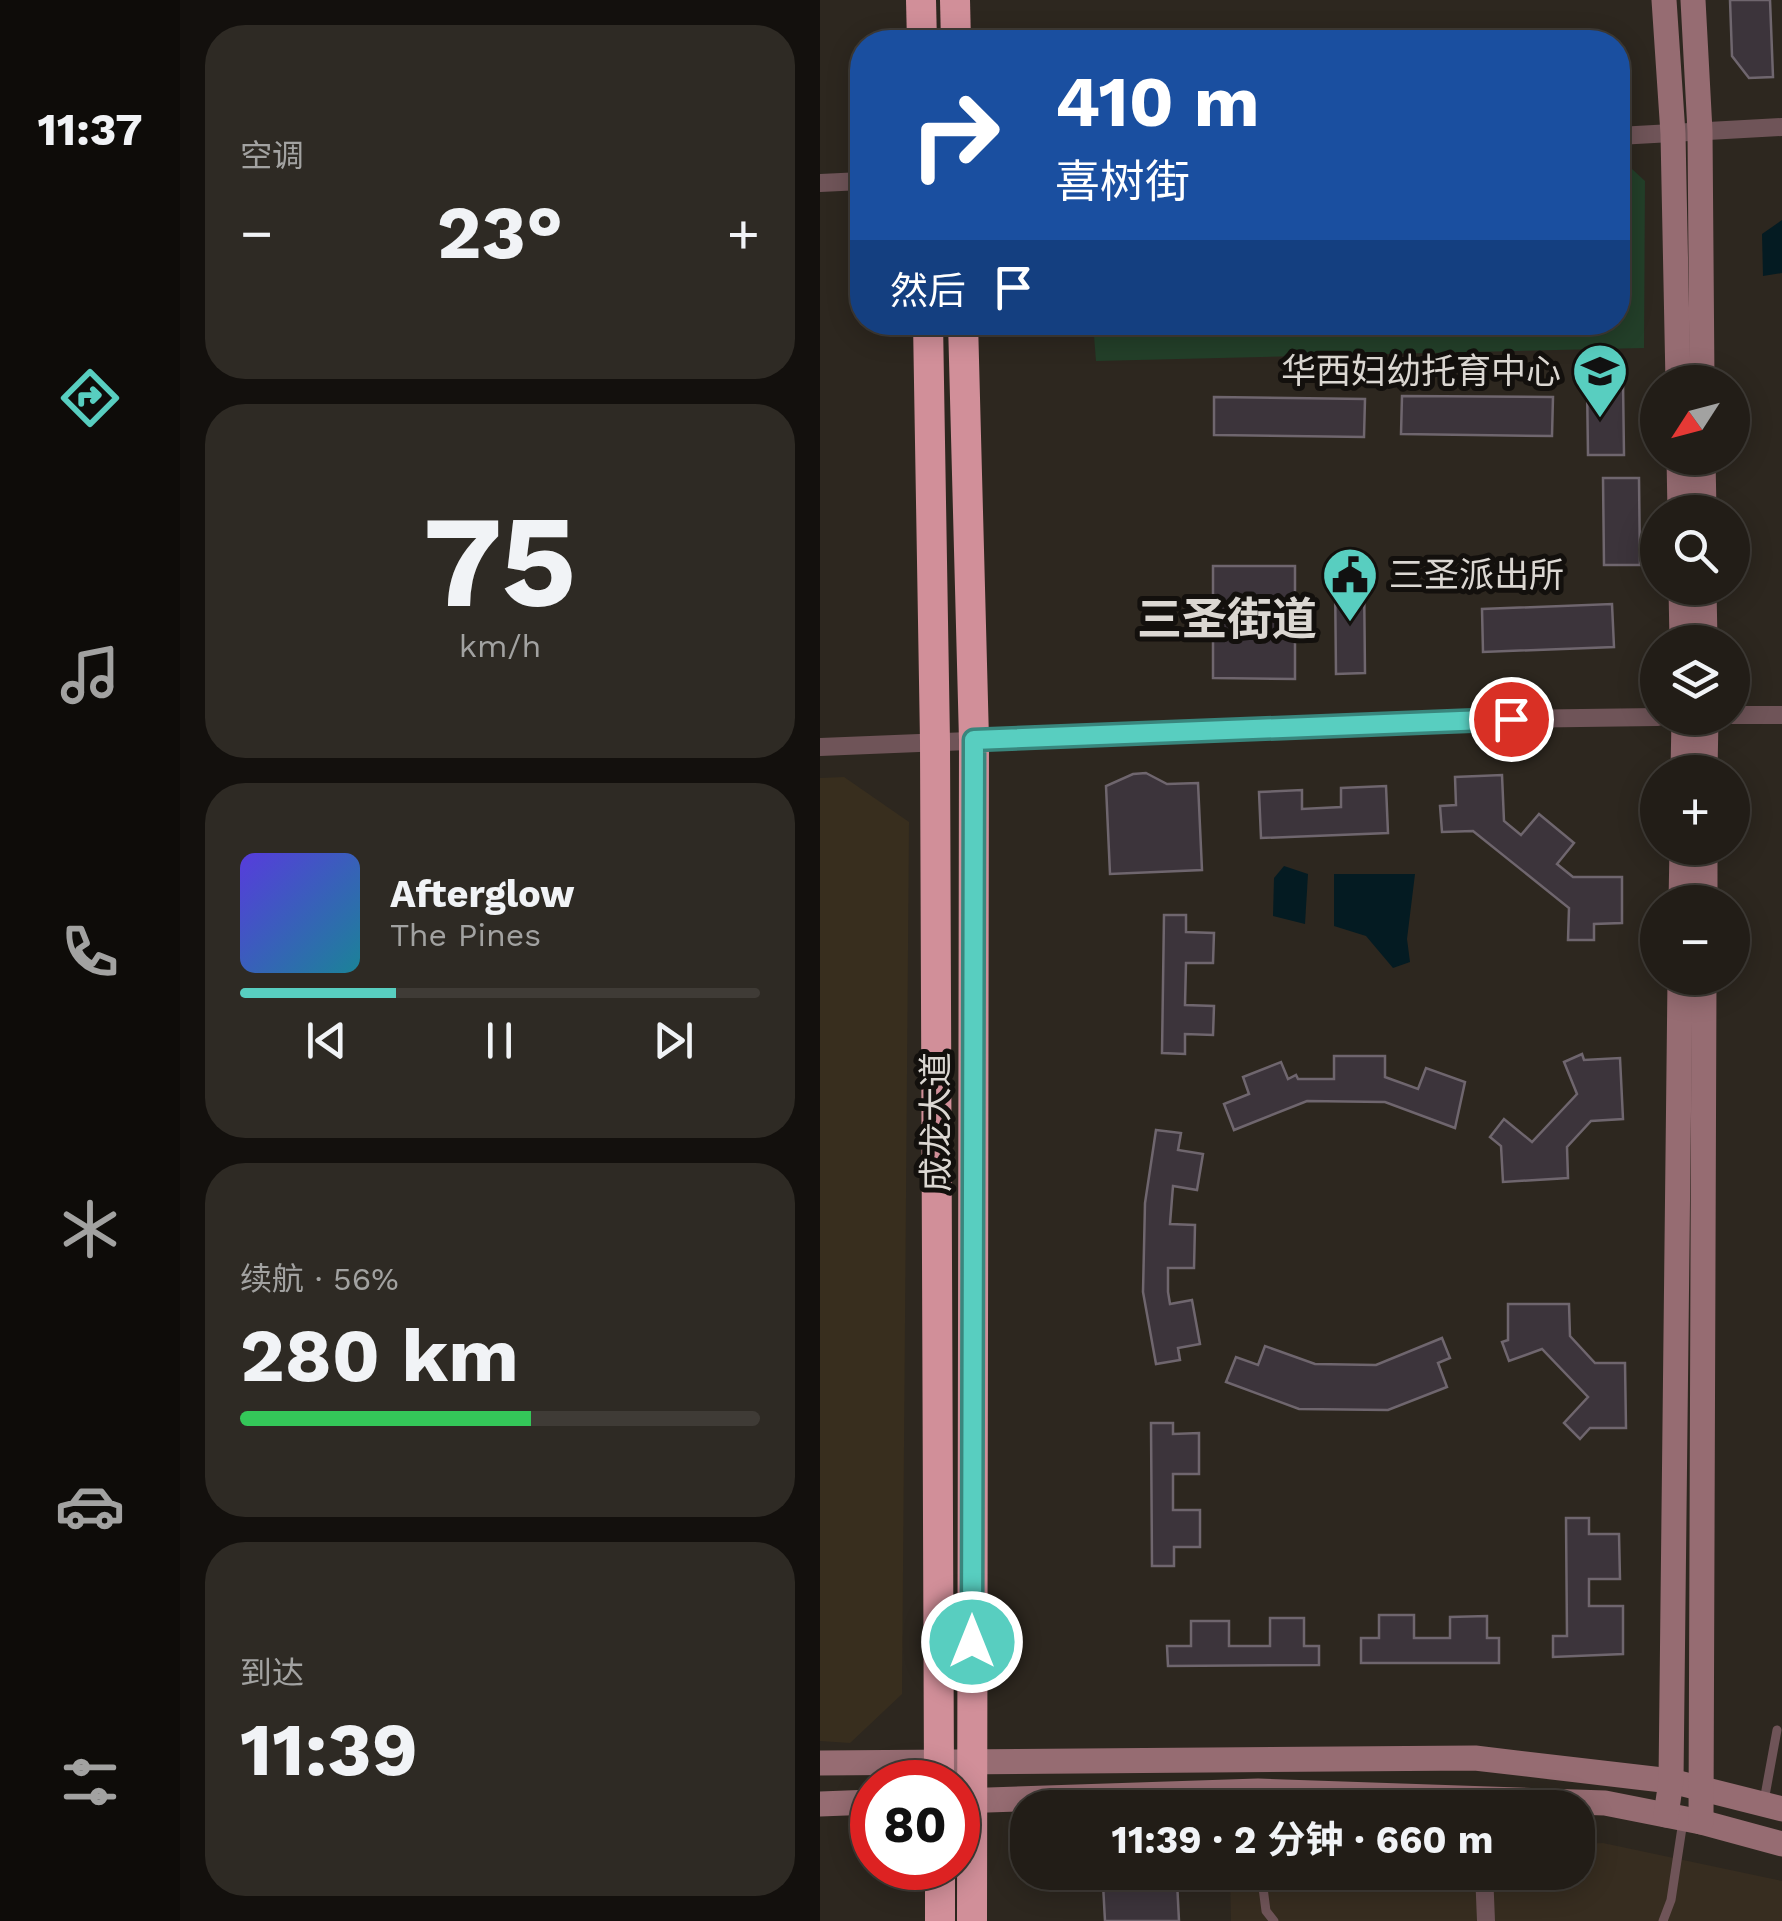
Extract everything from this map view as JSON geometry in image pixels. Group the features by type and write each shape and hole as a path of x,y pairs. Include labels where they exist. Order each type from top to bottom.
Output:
{"highway":[{"path":"921,0 922,30"},
{"path":"955,0 956,30"},
{"name":"成龙大道","path":"928,335 936,740 939,1760"},
{"name":"成龙大道","path":"964,335 974,740 972,1760"},
{"path":"940,1890 940,1921"},
{"name":"成龙大道","path":"970,1890 972,1921"}],"street":[{"path":"1664,0 1673,134 1678,365"},
{"path":"1693,0 1700,131 1702,365"},
{"path":"1630,136 1782,127"},
{"path":"820,183 850,182"},
{"path":"1750,715 1782,715"},
{"path":"820,747 1640,717"},
{"path":"1680,995 1671,1780 1684,1818"},
{"path":"1684,1818 1700,1786 1704,995"},
{"path":"972,1760 1475,1758 1671,1780 1773,1806"},
{"path":"820,1764 850,1766"},
{"path":"980,1801 1010,1801"},
{"path":"820,1804 850,1803"},
{"path":"1595,1803 1684,1818 1782,1844"},
{"path":"1485,1890 1486,1921"}],"lane":[{"path":"1773,1806 1777,1730"},
{"path":"1663,1921 1671,1900 1684,1818"},
{"path":"1263,1890 1266,1911 1274,1921"}],"shaded area":[{"path":"844,777 909,822 902,1694 850,1743 820,1741 820,778"},
{"path":"1595,1843 1782,1881 1782,1921 1231,1921 1230,1890 1595,1890"}],"green space":[{"path":"1630,167 1645,181 1644,348 1096,361 1094,335 1630,335"}],"water":[{"path":"1782,220 1782,273 1763,276 1762,234"},
{"path":"1284,866 1308,874 1305,924 1273,916 1274,878"},
{"path":"1334,874 1415,874 1407,939 1410,962 1393,968 1366,936 1334,926"}],"building":[{"path":"1730,0 1770,0 1773,77 1749,78 1732,56"},
{"path":"1587,381 1623,381 1624,455 1588,455"},
{"path":"1402,396 1553,397 1552,436 1401,434"},
{"path":"1214,397 1365,399 1364,437 1214,435"},
{"path":"1603,478 1639,478 1640,565 1604,565"},
{"path":"1213,566 1295,566 1295,679 1213,678"},
{"name":"三圣派出所","path":"1335,574 1364,574 1365,673 1336,674"},
{"path":"1612,604 1614,647 1483,652 1482,609"},
{"path":"1146,773 1167,784 1198,783 1202,870 1110,874 1106,786 1133,774"},
{"path":"1502,775 1504,821 1521,835 1539,814 1574,843 1557,864 1573,877 1622,877 1622,923 1594,924 1594,940 1568,940 1569,908 1473,831 1442,832 1440,806 1456,805 1455,777"},
{"path":"1386,786 1388,833 1261,838 1259,792 1302,790 1302,809 1341,807 1341,788"},
{"path":"1164,915 1186,915 1186,932 1214,933 1213,963 1186,963 1185,1005 1214,1006 1213,1035 1185,1034 1185,1054 1162,1053"},
{"path":"1582,1054 1584,1060 1620,1058 1623,1119 1591,1121 1567,1147 1568,1178 1503,1182 1501,1146 1490,1137 1504,1119 1532,1142 1577,1094 1564,1062"},
{"path":"1334,1056 1385,1056 1385,1077 1418,1089 1426,1068 1465,1082 1455,1128 1385,1102 1307,1101 1234,1130 1224,1104 1249,1094 1243,1077 1281,1062 1288,1079 1296,1075 1298,1079 1334,1079"},
{"path":"1156,1130 1181,1133 1178,1150 1203,1154 1197,1190 1173,1186 1170,1224 1195,1225 1194,1268 1168,1268 1170,1304 1192,1300 1200,1344 1178,1348 1180,1360 1156,1364 1143,1292 1145,1203"},
{"path":"1508,1304 1569,1304 1570,1336 1595,1363 1625,1363 1626,1428 1590,1428 1580,1439 1564,1423 1588,1397 1542,1349 1509,1361 1502,1342 1508,1340"},
{"path":"1442,1338 1450,1358 1438,1363 1447,1387 1388,1410 1299,1409 1226,1382 1236,1357 1258,1365 1265,1346 1315,1364 1376,1365"},
{"path":"1151,1423 1173,1423 1173,1434 1199,1433 1199,1474 1173,1474 1173,1510 1200,1510 1200,1547 1174,1547 1174,1566 1152,1566"},
{"path":"1566,1518 1589,1518 1589,1534 1619,1534 1620,1579 1589,1579 1589,1606 1623,1606 1623,1654 1553,1657 1553,1636 1567,1636"},
{"path":"1379,1615 1414,1615 1414,1638 1450,1638 1450,1617 1487,1616 1487,1638 1499,1638 1499,1663 1361,1663 1361,1638 1379,1638"},
{"path":"1270,1618 1304,1618 1304,1646 1319,1646 1319,1665 1168,1666 1167,1646 1191,1646 1191,1621 1229,1621 1229,1646 1270,1646"},
{"path":"1103,1890 1177,1890 1179,1921 1105,1921"}],"place":[{"name":"华西妇幼托育中心","path":"1600,420"},
{"name":"三圣派出所","path":"1350,624"}],"district":[{"name":"三圣街道","path":"1227,619"}],"route":[{"path":"972,1642 974,740 1511,719"}]}
